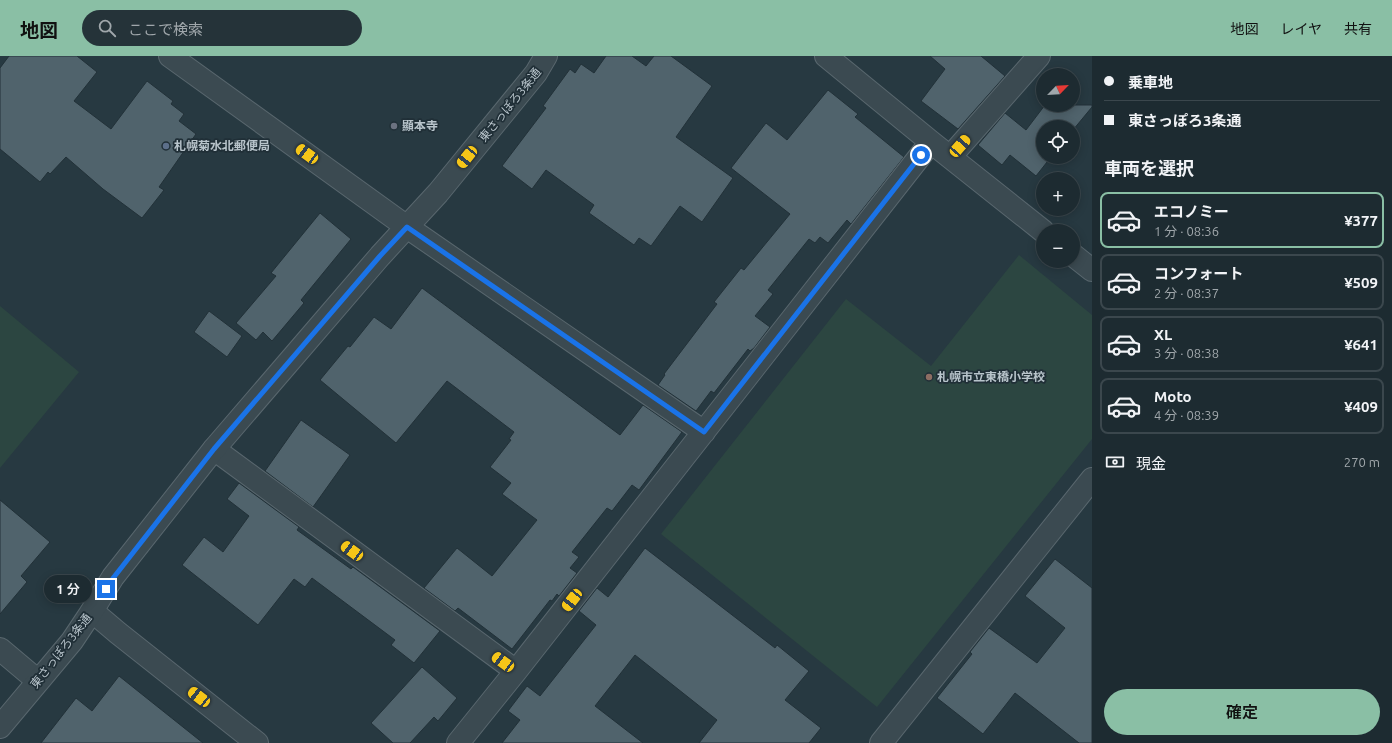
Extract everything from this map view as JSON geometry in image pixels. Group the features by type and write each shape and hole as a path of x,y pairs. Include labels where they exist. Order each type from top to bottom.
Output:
{"street":[{"path":"170,56 407,227 704,432"},
{"name":"東さっぽろ3条通","path":"0,727 72,640 114,577 214,449 380,256 438,193 536,73 546,56"},
{"path":"826,56 1036,225"},
{"path":"950,157 1039,56"},
{"path":"458,743 516,672 931,142"},
{"path":"214,449 516,672"},
{"path":"881,743 1092,479"},
{"path":"92,611 257,743"},
{"path":"0,649 38,681"}],"green space":[{"path":"1019,255 1092,315 1092,439 877,707 661,534 846,299 931,366"},
{"path":"0,306 79,372 0,468"}],"building":[{"path":"9,56 77,56 97,72 74,101 111,129 147,81 173,101 171,104 184,114 179,121 196,134 159,187 164,190 142,218 103,189 66,157 50,174 48,172 40,182 0,149 0,68"},
{"path":"606,56 632,56 646,66 654,56 671,56 712,86 676,137 733,178 702,222 680,206 651,246 639,238 634,245 589,213 594,205 546,170 532,189 502,166 546,108 543,106 570,69 575,73 581,64 594,73"},
{"path":"930,56 981,56 1005,76 958,129 921,101 945,69"},
{"path":"828,90 858,114 855,117 904,157 851,224 847,220 828,243 820,237 815,243 809,239 768,290 773,294 755,316 770,327 754,348 750,351 748,349 714,393 711,391 696,411 658,385 665,375 664,374 717,304 714,302 741,268 744,270 790,214 731,168 766,123 787,140"},
{"path":"1080,105 1092,105 1080,122 1080,120 1036,120 1036,164 1045,164 1039,172 1036,172 1036,176 1010,155 1002,165 978,145 1005,113 1026,130 1040,112 1080,112"},
{"path":"320,213 351,239 301,300 304,303 272,341 263,332 256,340 236,323 276,276 271,273"},
{"path":"422,288 620,435 643,405 682,432 639,490 632,485 612,511 607,508 572,552 579,557 570,568 577,573 559,596 557,594 552,601 550,600 512,649 458,608 455,611 424,588 457,548 492,576 537,520 502,494 511,483 490,467 511,440 509,439 514,432 447,381 396,443 320,380 348,346 350,347 374,317 391,329"},
{"path":"209,311 242,336 227,357 194,332"},
{"path":"301,420 350,455 313,507 265,471"},
{"path":"239,483 299,527 297,530 351,569 353,567 440,631 414,663 391,645 395,640 312,578 305,587 294,579 258,625 182,565 204,537 223,552 249,516 227,499"},
{"path":"0,500 50,542 21,576 27,582 0,614"},
{"path":"645,548 775,648 777,645 809,671 785,700 821,728 809,743 699,743 717,720 635,655 595,706 643,743 502,743 520,720 508,711 527,686 540,696 596,625 579,611 597,588 608,597"},
{"path":"1055,559 1092,588 1092,743 1079,743 1015,693 983,734 937,698 972,654 970,652 989,628 1037,663 1065,628 1025,596"},
{"path":"422,667 457,698 438,721 434,717 410,743 393,743 371,723"},
{"path":"119,676 203,743 41,743 76,698 92,711"}],"place":[{"name":"顯本寺","path":"394,126"},
{"name":"札幌菊水北郵便局","path":"166,146"},
{"name":"札幌市立東橋小学校","path":"929,377"}],"route":[{"path":"106,589 214,449 380,256 407,227 704,432 921,155"}]}
